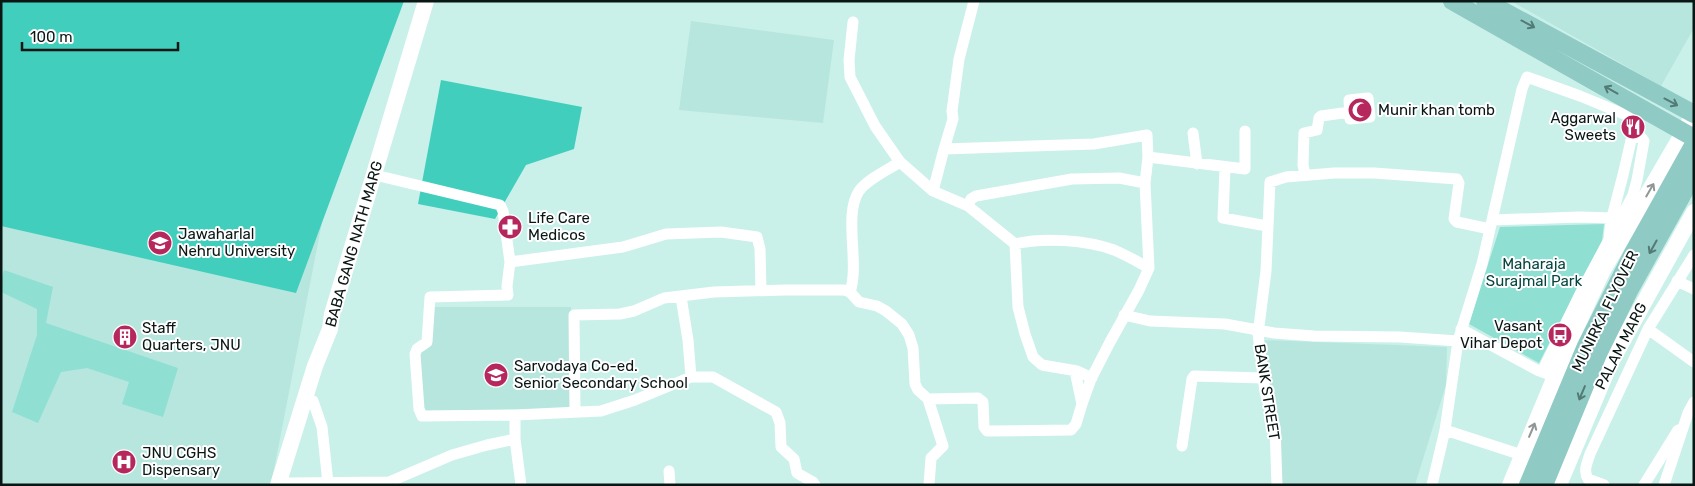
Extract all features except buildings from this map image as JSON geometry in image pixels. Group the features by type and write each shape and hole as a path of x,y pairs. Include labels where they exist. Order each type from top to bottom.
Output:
{"main road":[{"path":"1452,1 1574,70 1639,113 1690,138"},
{"path":"1486,1 1694,114"},
{"name":"MUNIRKA FLYOVER","path":"1517,482 1690,138"},
{"name":"MUNIRKA FLYOVER","path":"1544,485 1598,354 1629,290 1694,174"}],"street":[{"name":"BABA GANG NATH MARG","path":"416,50 426,1"},
{"name":"BABA GANG NATH MARG","path":"285,484 315,366 352,281 378,176 416,50 434,1"},
{"path":"933,191 953,119 952,111 959,59 974,1"},
{"path":"852,22 849,60 850,77 875,126 900,162 933,191 968,206 1015,244 1018,307 1033,357 1042,365 1075,371 1092,378"},
{"path":"1574,70 1580,96"},
{"path":"1432,485 1445,430 1458,341 1482,264 1526,77 1528,76 1580,96 1639,113 1612,218 1609,239"},
{"path":"1350,112 1320,116 1317,130 1304,132 1302,165 1305,175 1374,173 1457,179 1459,183 1454,216 1455,221 1491,224 1578,217 1612,218"},
{"path":"1549,374 1602,272 1690,138 1694,114"},
{"path":"1148,157 1245,169 1245,131"},
{"path":"1193,134 1197,164"},
{"path":"928,399 978,398 982,402 984,427 987,431 1071,430 1076,424 1092,378 1149,268 1145,183 1148,157 1147,135 1094,144 944,148"},
{"path":"1534,485 1517,482 1522,455 1549,374 1583,288 1630,202 1637,180 1644,141 1641,137 1632,138"},
{"path":"850,292 853,281 854,262 852,239 853,212 857,196 864,185 900,162"},
{"path":"1225,168 1223,218 1267,226"},
{"name":"BANK STREET","path":"1277,485 1275,427 1265,392 1258,329 1266,271 1270,182 1286,176 1305,175"},
{"path":"378,176 501,206 510,262 507,286 508,295 430,297 427,342 417,349 415,354 419,409 422,416 515,415 601,410 635,400 691,377 713,377 776,412 780,423 781,446 794,459 797,472 815,485"},
{"path":"968,206 976,196 1072,179 1119,178 1145,183"},
{"name":"PALAM MARG","path":"1559,485 1610,364 1694,212"},
{"path":"510,262 623,247 666,234 721,232 757,237 760,249 761,291"},
{"path":"1015,244 1055,241 1100,246 1116,251 1149,268"},
{"path":"1604,485 1588,480 1585,475 1590,454 1648,329 1694,255"},
{"path":"1677,281 1694,289"},
{"path":"575,412 574,316 620,314 634,311 664,298 714,292 844,290 850,292 859,302 877,306 886,311 906,330 913,348 915,384 918,390 928,399 943,446 932,458 929,485"},
{"path":"681,297 688,340 691,377"},
{"name":"BABA GANG NATH MARG","path":"285,484 313,401 336,315"},
{"path":"1124,315 1150,321 1225,324 1274,333 1458,341"},
{"path":"1462,329 1549,374"},
{"path":"1648,329 1694,362"},
{"path":"1075,371 1082,404"},
{"path":"1182,446 1194,376 1263,378"},
{"path":"313,401 322,427 328,483"},
{"path":"1644,485 1694,402"},
{"path":"1664,485 1688,413"},
{"path":"515,415 515,439 521,485"},
{"path":"1445,430 1522,455"},
{"path":"285,484 389,482 452,455 515,439"},
{"path":"669,471 670,485"}],"shaded area":[{"name":"Jawaharlal Nehru University","path":"1,1 365,1 271,485 1,485"},
{"path":"1511,1 1694,1 1694,28 1661,86"},
{"path":"691,21 834,40 823,123 679,110"},
{"name":"Sarvodaya Co-ed. Senior Secondary School","path":"426,307 571,307 574,408 422,412 416,348 424,348"},
{"path":"1261,340 1447,347 1446,385 1415,485 1275,485"}],"green space":[{"path":"1,1 404,1 296,293 1,226"},
{"path":"441,80 582,107 574,149 526,165 495,219 418,204"},
{"name":"Maharaja Surajmal Park","path":"1604,224 1602,241 1539,363 1469,324 1500,227"},
{"path":"4,270 53,287 46,323 178,368 163,417 122,404 129,382 87,368 61,372 38,423 12,412 37,335 37,309 1,292"}],"place":[{"name":"Munir khan tomb","path":"1360,110"},
{"name":"Aggarwal Sweets","path":"1633,127"},
{"name":"Life Care Medicos","path":"510,227"},
{"name":"Jawaharlal Nehru University","path":"160,243"},
{"name":"Vasant Vihar Depot","path":"1560,335"},
{"name":"Staff Quarters, JNU","path":"125,337"},
{"name":"Sarvodaya Co-ed. Senior Secondary School","path":"496,375"},
{"name":"JNU CGHS Dispensary","path":"124,462"}]}
